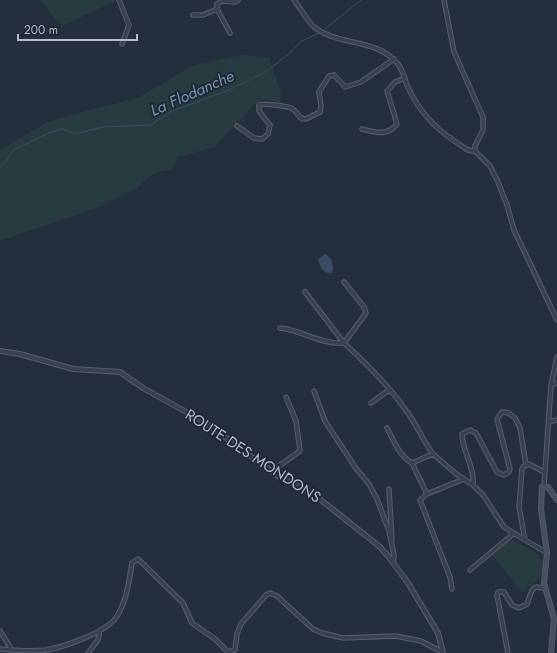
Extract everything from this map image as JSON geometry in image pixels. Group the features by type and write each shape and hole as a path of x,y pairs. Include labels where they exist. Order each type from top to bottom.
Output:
{"main road":[{"path":"551,653 554,614 544,588 547,553 540,503 541,491 544,486 548,487 557,500"}],"street":[{"path":"119,0 129,25 122,44"},
{"path":"230,33 217,9 217,4 220,2 232,3 238,0"},
{"path":"294,0 311,24 331,36 378,48 394,59 402,70 417,102 435,127 467,150 475,152 490,166 508,205 514,230 557,320"},
{"path":"444,0 454,52 483,117 483,130 475,146 475,152"},
{"path":"193,15 204,15 217,9"},
{"path":"237,126 254,138 262,139 268,134 270,125 259,111 259,105 266,103 291,108 300,118 306,119 320,112 321,106 319,92 329,76 334,75 345,87 362,82 394,59"},
{"path":"362,129 383,134 393,129 397,124 387,91 395,82 405,78"},
{"path":"344,282 364,307 366,313 344,343"},
{"path":"305,292 344,343 366,364 406,409 422,440 433,454 483,494 504,527 513,534 547,553"},
{"path":"280,328 290,329 332,343 344,343"},
{"name":"ROUTE DES MONDONS","path":"0,351 20,354 73,369 111,370 120,372 143,388 206,423 272,471 303,488 349,520 379,546 408,583 438,633 443,653"},
{"path":"544,486 551,385 557,357"},
{"path":"551,385 557,383"},
{"path":"371,402 389,390"},
{"path":"314,391 324,421 354,467 369,484 377,499 392,543 394,555 393,563"},
{"path":"272,471 300,451 296,421 286,397"},
{"path":"473,485 473,474 462,440 462,434 470,430 476,433 497,472 504,476 510,469 497,419 502,412 509,413 518,424 526,465"},
{"path":"549,422 557,420"},
{"path":"387,428 401,454 412,463 427,494"},
{"path":"412,463 433,454"},
{"path":"526,465 544,472"},
{"path":"524,540 519,507 522,469 526,465"},
{"path":"452,590 449,572 420,500 427,494 464,479"},
{"path":"389,489 393,534 392,543"},
{"path":"470,570 513,534"},
{"path":"0,649 50,649 100,630 110,624 118,615 128,589 132,563 138,559 183,603 192,623 215,639 228,652 235,650 238,629 244,619 266,595 270,593 276,596 313,629 322,633 343,638 396,636 421,642 443,653"},
{"path":"508,653 505,645 497,595 498,592 504,592 512,605 519,608 527,604 532,590 536,587 544,588"},
{"path":"88,653 98,640 100,630"},
{"path":"0,631 12,650"}],"green space":[{"path":"39,0 116,0 116,1 62,26"},
{"path":"241,55 269,57 281,94 280,103 264,99 254,105 214,147 179,157 171,170 154,173 137,188 99,207 0,241 0,150 49,121 139,97 194,65"},
{"path":"510,538 534,551 544,562 540,578 522,592 492,555"}],"water":[{"path":"325,254 332,262 332,273 324,271 320,265 318,259"}],"waterway":[{"name":"La Flodanche","path":"325,29 361,0"},
{"name":"La Flodanche","path":"0,167 5,163 13,150 51,132 62,129 75,134 102,127 151,125 172,111 229,90 267,71 291,52 300,42 319,33"}]}
